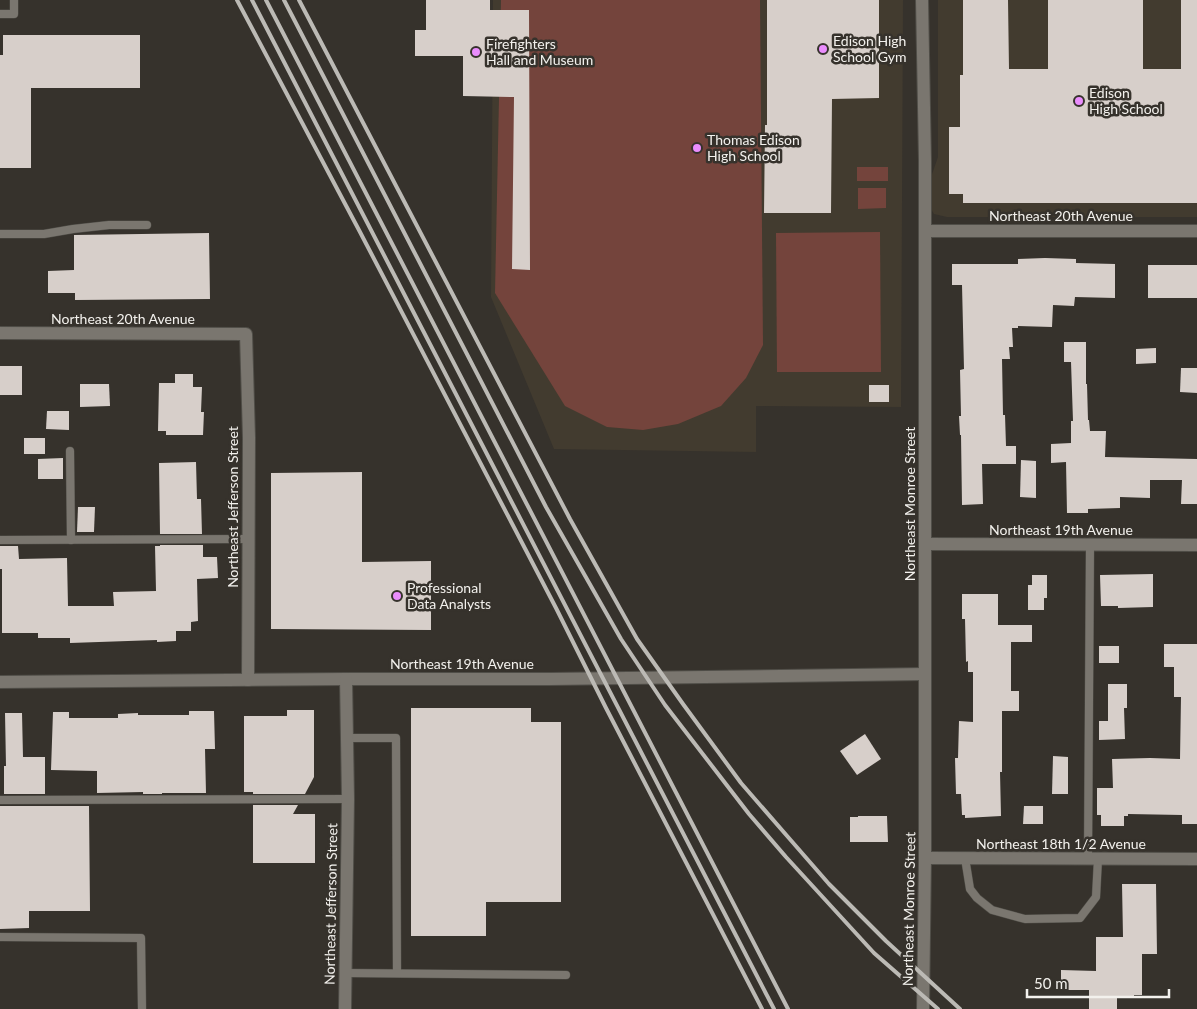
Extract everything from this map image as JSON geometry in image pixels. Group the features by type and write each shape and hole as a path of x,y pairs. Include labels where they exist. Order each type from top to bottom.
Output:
{"street":[{"name":"Northeast Monroe Street","path":"922,0 925,231 925,858 923,1009"},
{"name":"Northeast 20th Avenue","path":"925,231 1197,231"},
{"name":"Northeast 20th Avenue","path":"0,333 246,334"},
{"name":"Northeast Jefferson Street","path":"246,334 249,438 248,680"},
{"name":"Northeast 19th Avenue","path":"925,544 1197,545"},
{"name":"Northeast 19th Avenue","path":"0,682 569,679 925,674"},
{"name":"Northeast Jefferson Street","path":"345,1009 348,799 346,679"},
{"name":"Northeast 18th 1/2 Avenue","path":"925,858 1197,860"}],"lane":[{"path":"0,14 14,14 14,0"},
{"path":"0,234 44,234 108,225 147,225"},
{"path":"70,451 71,540"},
{"path":"0,540 248,539"},
{"path":"965,858 970,889 977,898 992,910 1025,919 1080,918 1096,897 1093,859 1090,545"},
{"path":"347,738 396,738 397,973"},
{"path":"0,800 348,799"},
{"path":"0,937 141,938 142,1009"},
{"path":"345,973 566,975"}],"shaded area":[{"name":"Thomas Edison High School","path":"493,0 903,0 901,407 756,406 756,452 554,449 491,297"},
{"name":"Thomas Edison High School","path":"501,0 760,0 763,345 746,378 721,406 678,424 643,430 607,427 565,406 495,293"},
{"name":"Edison High School","path":"938,0 1197,0 1197,217 947,217 934,214 930,207 929,183 938,157"},
{"path":"857,167 888,167 888,181 857,181"},
{"path":"858,188 886,188 886,208 858,209"},
{"path":"880,232 881,372 777,372 776,233"}],"building":[{"path":"426,0 490,0 490,10 529,10 530,270 512,269 514,97 463,96 463,56 415,56 415,30 426,30"},
{"path":"767,0 879,0 879,98 832,99 831,213 764,213 765,125 767,125"},
{"name":"Edison High School","path":"963,0 1008,0 1009,69 1048,69 1048,0 1143,0 1143,69 1181,69 1181,0 1197,0 1197,203 963,203 963,194 949,194 949,127 960,127 960,75 963,75"},
{"path":"3,35 140,35 140,88 31,88 31,168 0,168 0,55 3,55"},
{"path":"209,233 210,299 75,300 75,293 48,293 48,271 74,270 74,235"},
{"path":"1018,259 1076,259 1076,263 1115,264 1115,298 1075,297 1074,306 1053,305 1052,327 1018,326 1018,328 1012,328 1013,347 1009,347 1010,359 1002,359 1003,415 1005,415 1006,446 1016,446 1016,464 982,464 983,504 962,505 959,416 961,416 960,370 964,369 962,285 952,285 952,264 1018,264"},
{"path":"1148,265 1197,265 1197,298 1148,298"},
{"path":"1064,342 1086,342 1088,420 1090,431 1106,431 1105,457 1197,459 1197,504 1181,504 1182,480 1150,480 1150,498 1120,497 1120,508 1088,509 1088,513 1067,513 1066,462 1051,463 1051,444 1071,443 1071,421 1073,421 1071,362 1064,362"},
{"path":"1156,348 1156,363 1136,364 1136,349"},
{"path":"0,366 22,366 22,395 0,395"},
{"path":"1181,368 1197,368 1197,393 1180,392"},
{"path":"175,374 193,374 193,387 202,387 201,412 204,412 203,435 166,435 166,431 158,431 159,383 175,383"},
{"path":"80,384 109,384 110,406 80,407"},
{"path":"869,385 889,385 889,402 869,402"},
{"path":"47,411 69,411 69,430 46,429"},
{"path":"24,438 45,438 45,454 24,454"},
{"path":"63,458 63,479 38,479 38,459"},
{"path":"1021,460 1036,461 1036,498 1020,497"},
{"path":"196,462 197,499 201,499 202,534 160,534 159,463"},
{"path":"362,472 362,562 431,561 431,630 271,629 271,473"},
{"path":"78,507 95,507 94,532 77,532"},
{"path":"203,545 203,557 217,557 218,578 197,579 198,621 191,622 191,631 176,631 176,641 70,643 70,638 38,638 38,633 2,633 0,546 18,546 19,559 67,558 68,606 114,606 113,592 156,591 155,546"},
{"path":"1153,574 1153,607 1118,608 1118,606 1101,606 1100,575"},
{"path":"1032,575 1047,575 1047,598 1044,598 1044,610 1028,610 1028,585 1032,585"},
{"path":"962,594 998,594 998,625 1032,625 1032,642 1011,642 1011,691 1019,691 1019,711 1002,711 1001,816 965,818 965,815 962,815 961,794 956,794 955,758 958,758 959,721 973,722 973,672 968,672 968,661 966,662 965,619 962,619"},
{"path":"1164,644 1197,644 1197,824 1182,824 1182,815 1128,814 1128,816 1124,816 1124,826 1101,826 1101,815 1097,815 1097,788 1113,788 1112,759 1180,759 1181,697 1174,697 1174,667 1164,667"},
{"path":"1099,646 1119,646 1119,663 1099,663"},
{"path":"1108,684 1127,684 1127,708 1124,708 1125,739 1099,740 1099,721 1108,721"},
{"path":"411,708 531,708 531,722 561,722 561,902 486,902 486,936 411,936"},
{"path":"287,710 314,710 314,777 305,794 253,794 253,792 244,792 244,716 287,716"},
{"path":"189,711 214,711 215,749 205,749 206,793 97,793 97,771 51,770 53,712 69,712 69,718 118,718 118,714 138,713 138,715 189,715"},
{"path":"5,713 22,713 23,757 45,757 45,794 4,794 4,766 6,766"},
{"path":"865,734 881,759 857,775 840,751"},
{"path":"1053,756 1068,757 1068,794 1052,794"},
{"path":"253,805 298,805 293,814 315,814 315,863 253,863"},
{"path":"0,806 89,806 90,911 29,911 29,928 0,929"},
{"path":"1024,806 1043,806 1043,824 1023,824"},
{"path":"887,816 888,842 850,842 850,817"},
{"path":"1122,884 1156,884 1157,954 1142,954 1142,995 1134,995 1134,998 1117,998 1117,1009 1089,1009 1089,990 1061,990 1061,970 1096,971 1096,937 1123,937"}],"railway":[{"path":"237,0 556,608 762,1009"},
{"path":"252,0 774,1009"},
{"path":"266,0 788,1009"},
{"path":"284,0 546,507 621,639 665,705 749,814 874,953 938,1009"},
{"path":"299,0 570,519 637,639 741,783 829,884 886,941 960,1009"}],"place":[{"name":"Edison High School Gym","path":"823,49"},
{"name":"Firefighters Hall and Museum","path":"476,52"},
{"name":"Edison High School","path":"1079,101"},
{"name":"Thomas Edison High School","path":"697,148"},
{"name":"Professional Data Analysts","path":"397,596"}]}
